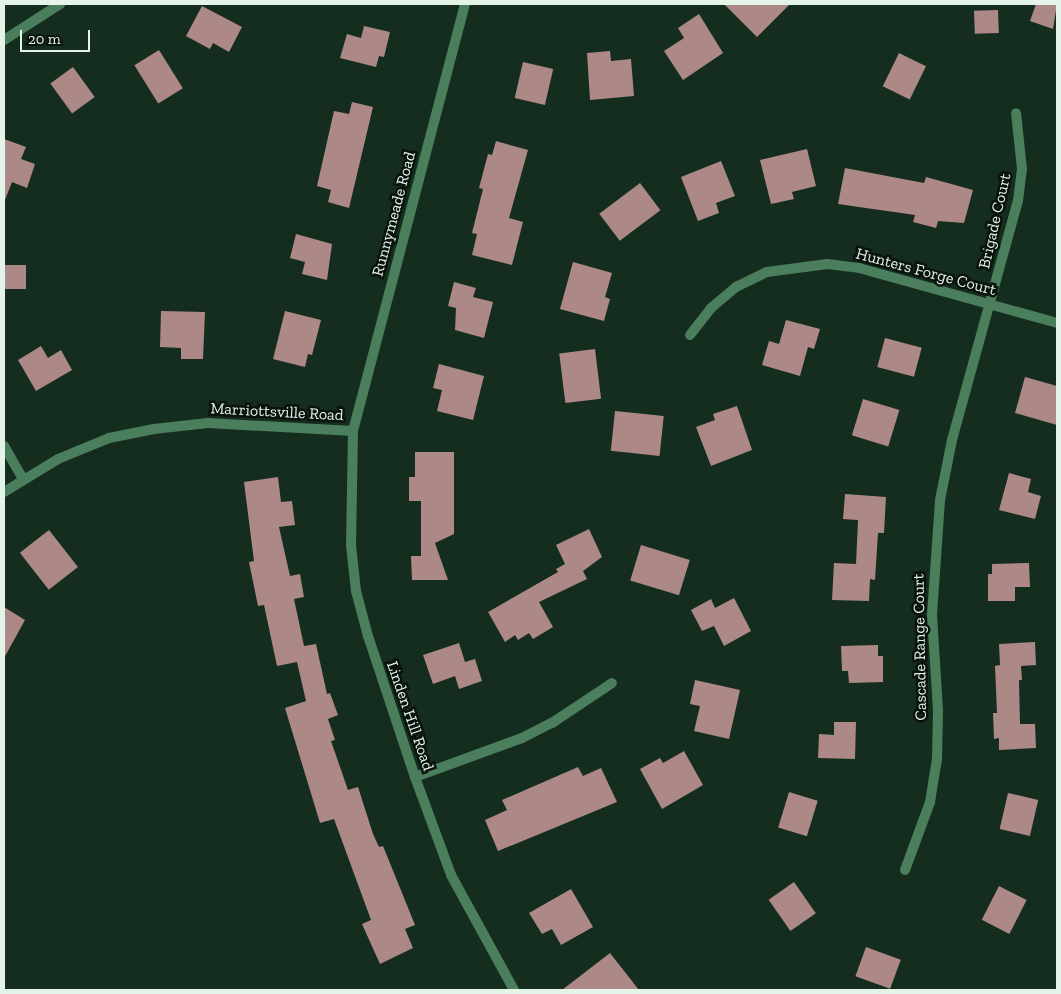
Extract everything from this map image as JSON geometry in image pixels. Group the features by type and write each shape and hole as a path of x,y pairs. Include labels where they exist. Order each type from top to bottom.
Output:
{"street":[{"path":"4,40 60,4"},
{"name":"Runnymeade Road","path":"353,431 465,4"},
{"name":"Brigade Court","path":"990,305 1018,202 1022,169 1016,113"},
{"name":"Hunters Forge Court","path":"690,335 711,308 736,287 767,272 793,267 827,264 859,268 1057,323"},
{"name":"Cascade Range Court","path":"905,870 930,802 936,758 938,710 932,615 940,500 952,440 990,305"},
{"name":"Marriottsville Road","path":"4,492 23,479 109,438 154,429 208,423 353,431"},
{"name":"Linden Hill Road","path":"353,431 351,545 356,591 415,777 451,875 514,990"},
{"path":"4,446 23,479"},
{"path":"415,777 544,727 612,683"}],"building":[{"path":"724,4 790,4 757,37"},
{"path":"1036,4 1057,4 1053,29 1030,21"},
{"path":"202,6 242,27 229,52 213,43 210,49 186,36"},
{"path":"998,10 999,33 975,34 974,11"},
{"path":"699,14 723,53 683,80 664,51 684,38 678,28"},
{"path":"364,26 390,32 384,57 379,56 376,67 340,58 347,34 361,38"},
{"path":"159,50 183,88 158,104 134,65"},
{"path":"610,51 611,61 631,59 634,96 590,100 587,53"},
{"path":"899,53 926,66 910,99 883,86"},
{"path":"523,62 553,69 545,105 515,98"},
{"path":"73,67 95,97 72,113 50,83"},
{"path":"352,102 373,107 349,208 328,202 331,190 317,186 334,111 349,114"},
{"path":"4,139 26,147 21,159 35,164 27,188 12,182 5,200"},
{"path":"496,141 528,150 509,218 523,222 512,265 472,255 477,234 472,233 483,189 479,188 488,154 492,155"},
{"path":"807,149 816,186 792,192 794,199 771,204 760,160"},
{"path":"721,161 735,196 716,203 719,213 698,221 681,177"},
{"path":"845,168 924,183 926,177 973,190 964,223 938,221 936,228 913,222 915,215 838,204"},
{"path":"640,183 660,210 620,241 599,214"},
{"path":"296,234 332,244 327,280 302,274 305,262 290,258"},
{"path":"573,262 612,273 605,297 610,299 604,321 560,309"},
{"path":"4,265 26,265 26,289 4,289"},
{"path":"454,282 476,288 473,297 493,302 484,338 455,330 456,308 448,306"},
{"path":"161,311 205,312 203,359 181,359 181,348 160,347"},
{"path":"285,311 321,320 312,355 308,354 305,367 273,359"},
{"path":"786,320 820,329 814,349 808,347 800,376 762,365 769,341 779,344"},
{"path":"885,338 922,348 914,377 877,367"},
{"path":"41,346 48,358 61,350 72,370 36,391 18,360"},
{"path":"595,349 601,399 565,403 559,353"},
{"path":"439,364 484,376 473,420 437,411 442,390 433,388"},
{"path":"1025,377 1057,386 1057,425 1015,413"},
{"path":"863,399 899,410 888,446 852,435"},
{"path":"737,406 752,450 711,466 696,427 715,420 713,414"},
{"path":"615,411 664,416 660,456 611,451"},
{"path":"415,452 454,452 454,534 435,543 448,580 412,580 411,556 421,556 421,501 409,501 409,477 415,477"},
{"path":"1009,473 1031,479 1028,492 1041,496 1035,519 999,510"},
{"path":"278,477 281,502 292,501 295,525 279,527 290,576 300,574 304,597 294,599 304,646 316,644 327,694 330,693 338,715 328,719 335,740 331,741 348,790 358,787 373,834 379,847 383,846 415,925 405,929 413,948 380,964 362,924 371,920 334,819 320,823 285,708 306,701 297,662 277,666 264,605 258,606 249,562 254,561 244,482"},
{"path":"845,494 886,497 884,533 878,533 875,580 870,579 869,601 832,600 834,563 856,564 858,520 843,519"},
{"path":"589,529 602,557 583,571 587,579 539,602 553,627 533,639 529,633 518,640 515,635 505,642 488,612 558,572 556,569 565,564 556,545"},
{"path":"49,530 78,567 49,590 20,553"},
{"path":"641,545 690,560 679,595 630,580"},
{"path":"1029,563 1030,587 1015,587 1015,601 988,601 988,574 992,574 992,564"},
{"path":"734,598 751,631 724,646 714,626 702,631 691,610 711,599 715,608"},
{"path":"4,607 25,620 4,658"},
{"path":"1035,642 1036,665 1021,666 1022,680 1019,680 1020,724 1035,724 1036,748 999,750 999,738 994,739 993,713 997,713 995,666 1000,665 999,644"},
{"path":"459,643 465,662 475,659 482,681 459,689 455,676 433,684 423,655"},
{"path":"878,645 878,656 883,656 883,682 849,683 848,671 842,671 841,646"},
{"path":"695,680 740,690 729,739 694,731 700,706 690,704"},
{"path":"834,722 856,722 855,759 818,758 819,734 834,735"},
{"path":"684,751 703,785 662,809 640,769 660,758 663,763"},
{"path":"578,767 583,776 601,768 617,802 498,851 485,820 507,810 502,800"},
{"path":"789,792 818,801 807,836 778,827"},
{"path":"1008,793 1038,800 1030,836 1000,829"},
{"path":"794,882 816,913 790,931 769,900"},
{"path":"999,886 1027,900 1009,934 982,920"},
{"path":"571,889 593,927 561,945 552,929 542,934 529,913"},
{"path":"866,947 901,960 890,989 855,976"},
{"path":"610,953 639,990 562,990"}]}
